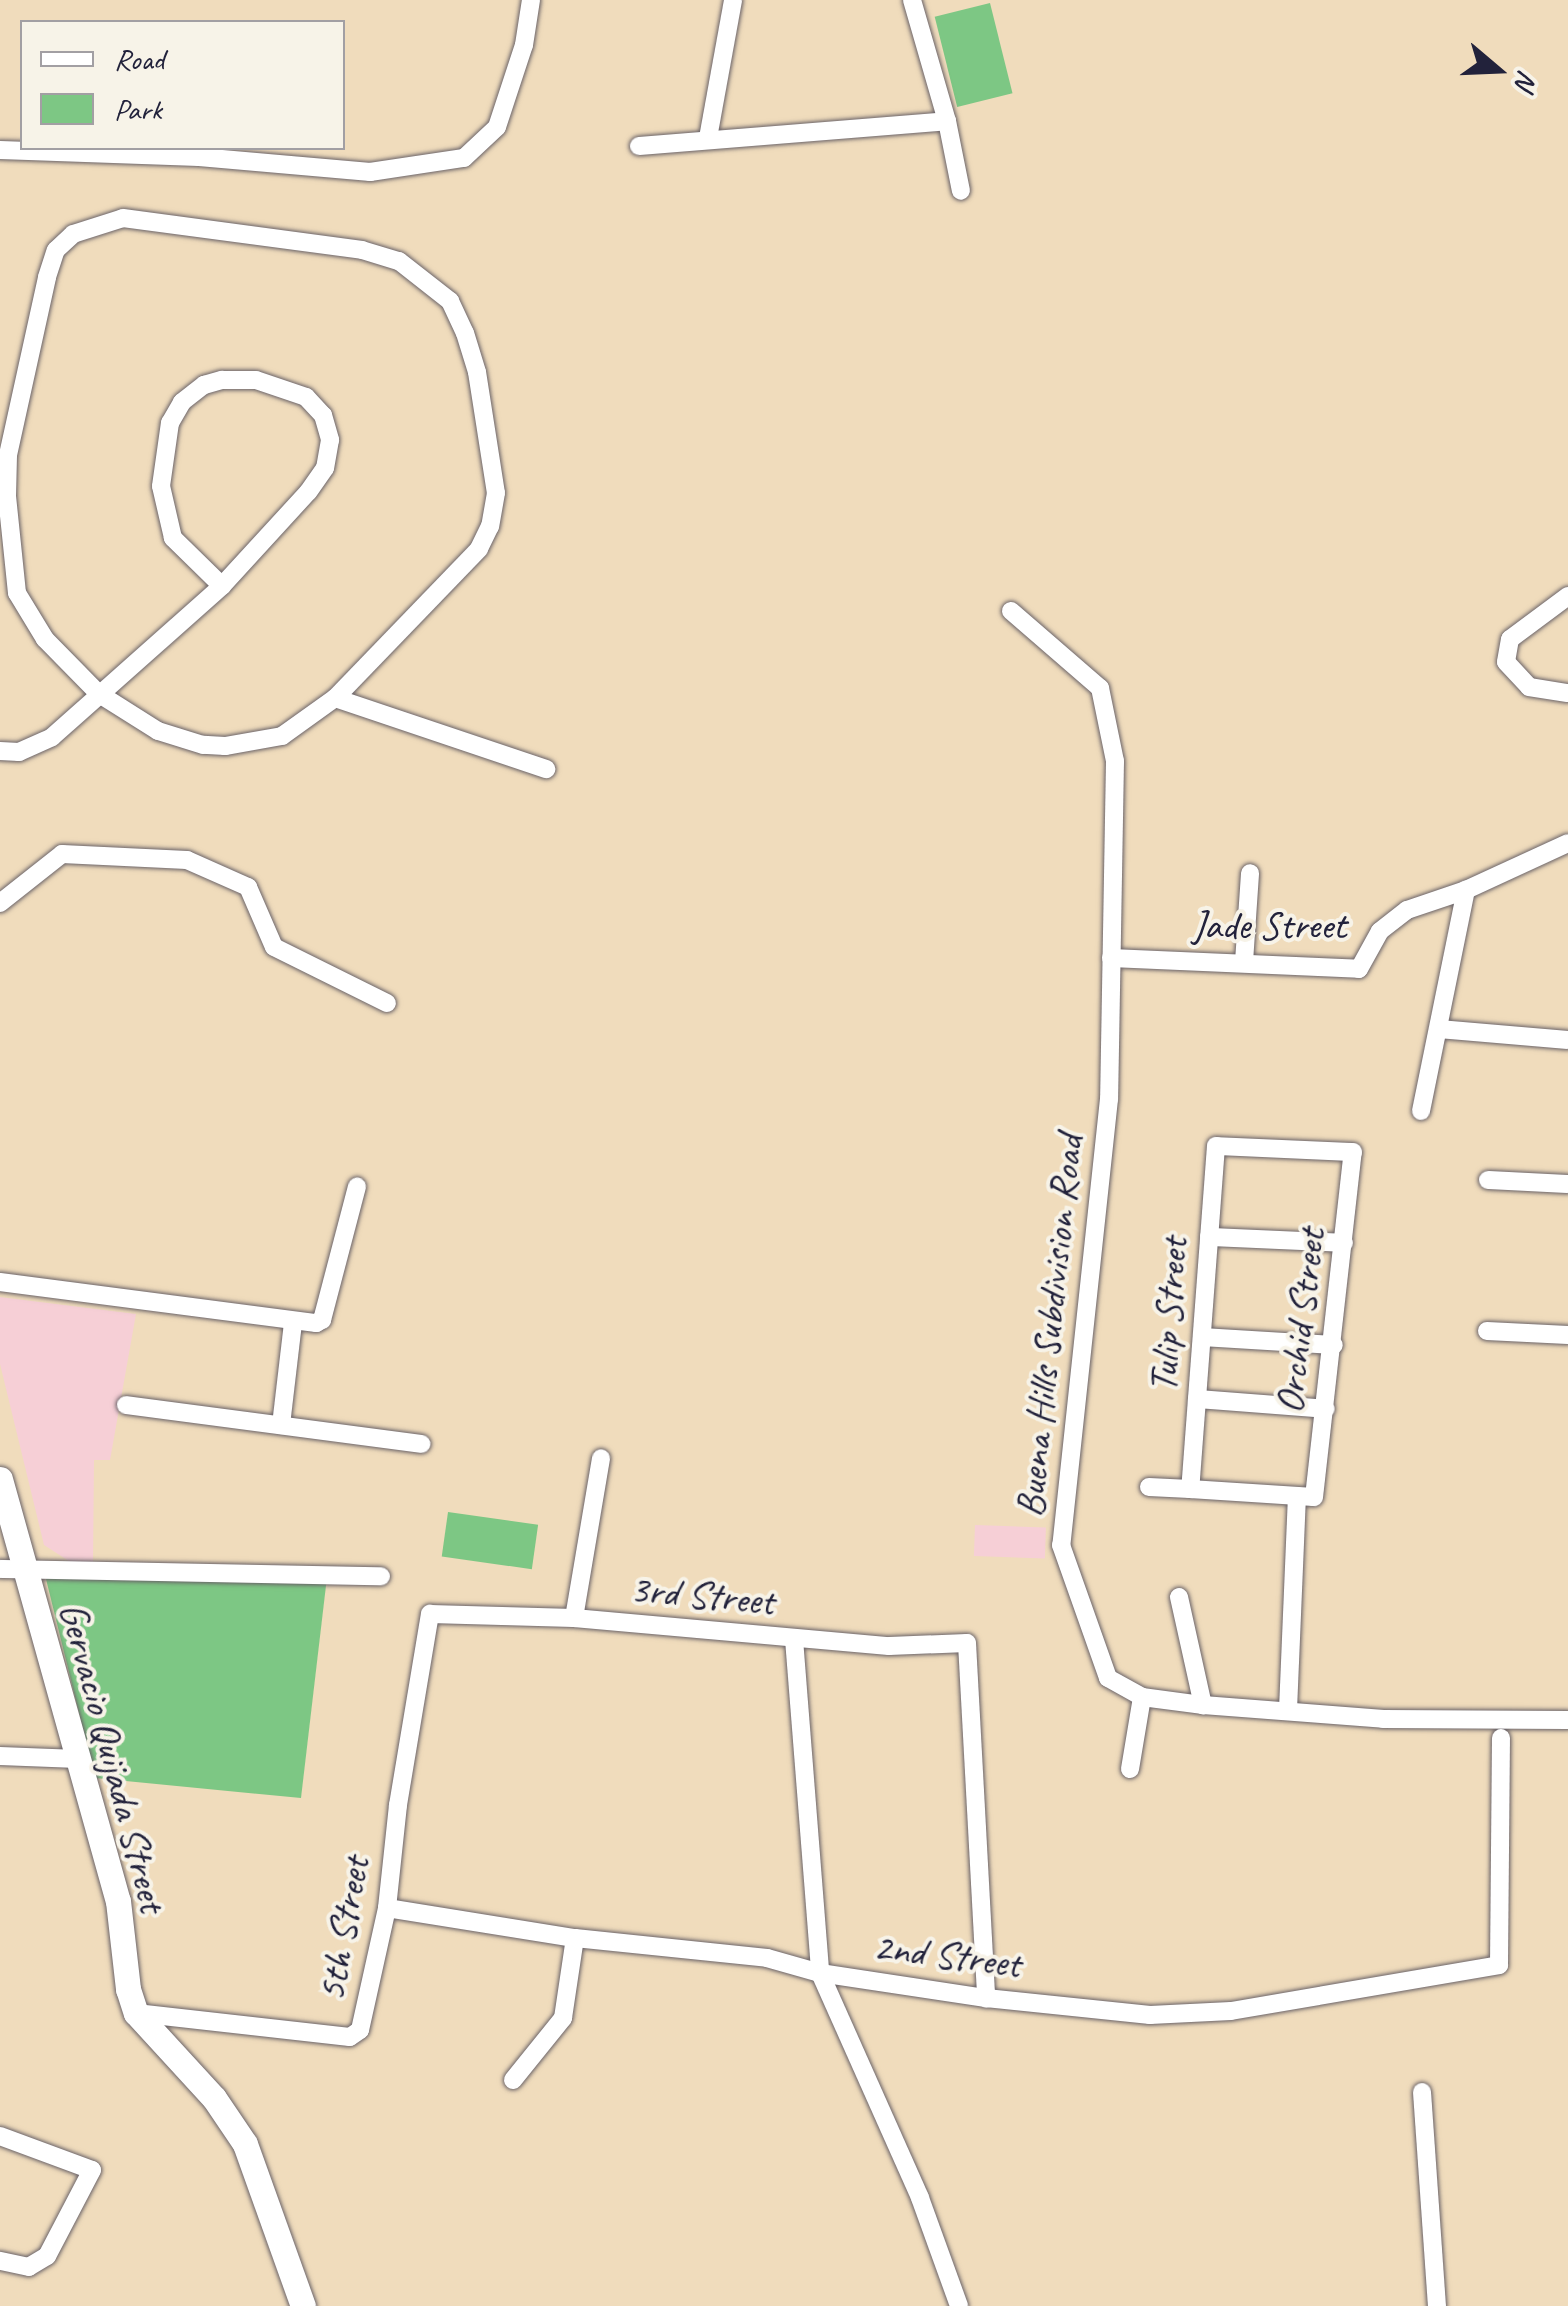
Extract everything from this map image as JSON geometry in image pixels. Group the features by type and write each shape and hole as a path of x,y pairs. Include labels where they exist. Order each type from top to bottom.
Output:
{"street":[{"path":"0,150 199,157 370,172 464,158 497,128 524,45 531,0"},
{"path":"708,138 733,0"},
{"path":"912,0 948,121 962,191"},
{"path":"639,146 948,121"},
{"path":"123,218 362,250 399,261 450,301 466,333 477,372 496,493 490,526 479,549 335,698 282,736 225,746 202,744 158,731 98,692 45,639 17,593 7,496 8,455 56,250 73,234 123,218"},
{"path":"0,751 35,748 222,586 325,468 330,440 323,415 306,397 256,380 204,385 182,402 165,441 161,486 166,524 173,538 222,586"},
{"path":"1568,596 1510,639 1506,662 1529,686 1568,692"},
{"name":"Buena Hills Subdivision Road","path":"1011,612 1100,688 1116,760 1109,1098 1061,1545 1108,1678 1142,1697"},
{"path":"335,698 546,769"},
{"name":"Jade Street","path":"1111,958 1359,969 1380,932 1407,910 1466,890 1568,843"},
{"path":"0,903 62,854 187,860 248,888 274,947 387,1004"},
{"path":"1244,962 1250,873"},
{"path":"1421,1112 1466,890"},
{"path":"1440,1028 1567,1034"},
{"name":"Orchid Street","path":"1216,1146 1354,1152 1326,1409 1305,1497 1288,1710"},
{"name":"Tulip Street","path":"1190,1490 1216,1146"},
{"path":"1488,1180 1568,1184"},
{"path":"0,1282 294,1323 322,1320 357,1187"},
{"path":"1209,1237 1344,1243"},
{"path":"281,1425 294,1323"},
{"path":"1487,1330 1568,1334"},
{"path":"1202,1337 1334,1345"},
{"path":"1197,1399 1326,1409"},
{"path":"126,1405 421,1444"},
{"path":"574,1618 601,1458"},
{"name":"Gervacio Quijada Street","path":"0,1479 12,1569 78,1759 118,1901 128,1988 136,2013"},
{"path":"1150,1486 1305,1497"},
{"path":"12,1569 381,1576"},
{"path":"1179,1597 1203,1704"},
{"name":"3rd Street","path":"430,1614 574,1618 889,1646 967,1643 986,1998"},
{"name":"5th Street","path":"136,2013 350,2037 364,2020 387,1908 398,1805 430,1614"},
{"path":"794,1639 820,1974 920,2198 959,2306"},
{"path":"1130,1770 1142,1697 1383,1719 1568,1720"},
{"name":"2nd Street","path":"387,1908 576,1938 767,1958 820,1974 986,1998 1150,2015 1231,2011 1499,1964 1501,1738"},
{"path":"0,1756 78,1759"},
{"path":"513,2080 563,2018 576,1938"},
{"path":"136,2013 214,2098 244,2144 303,2306"},
{"path":"1422,2092 1437,2306"},
{"path":"0,2136 92,2170 47,2256 29,2267 0,2260"}],"shaded area":[{"path":"0,1297 136,1314 110,1460 94,1460 93,1563 72,1563 44,1545 0,1364"},
{"path":"975,1525 1046,1527 1045,1558 974,1556"}],"green space":[{"path":"990,3 1012,93 957,107 935,17"},
{"path":"448,1512 538,1525 532,1569 442,1557"},
{"path":"45,1575 327,1577 301,1798 95,1778"}]}
